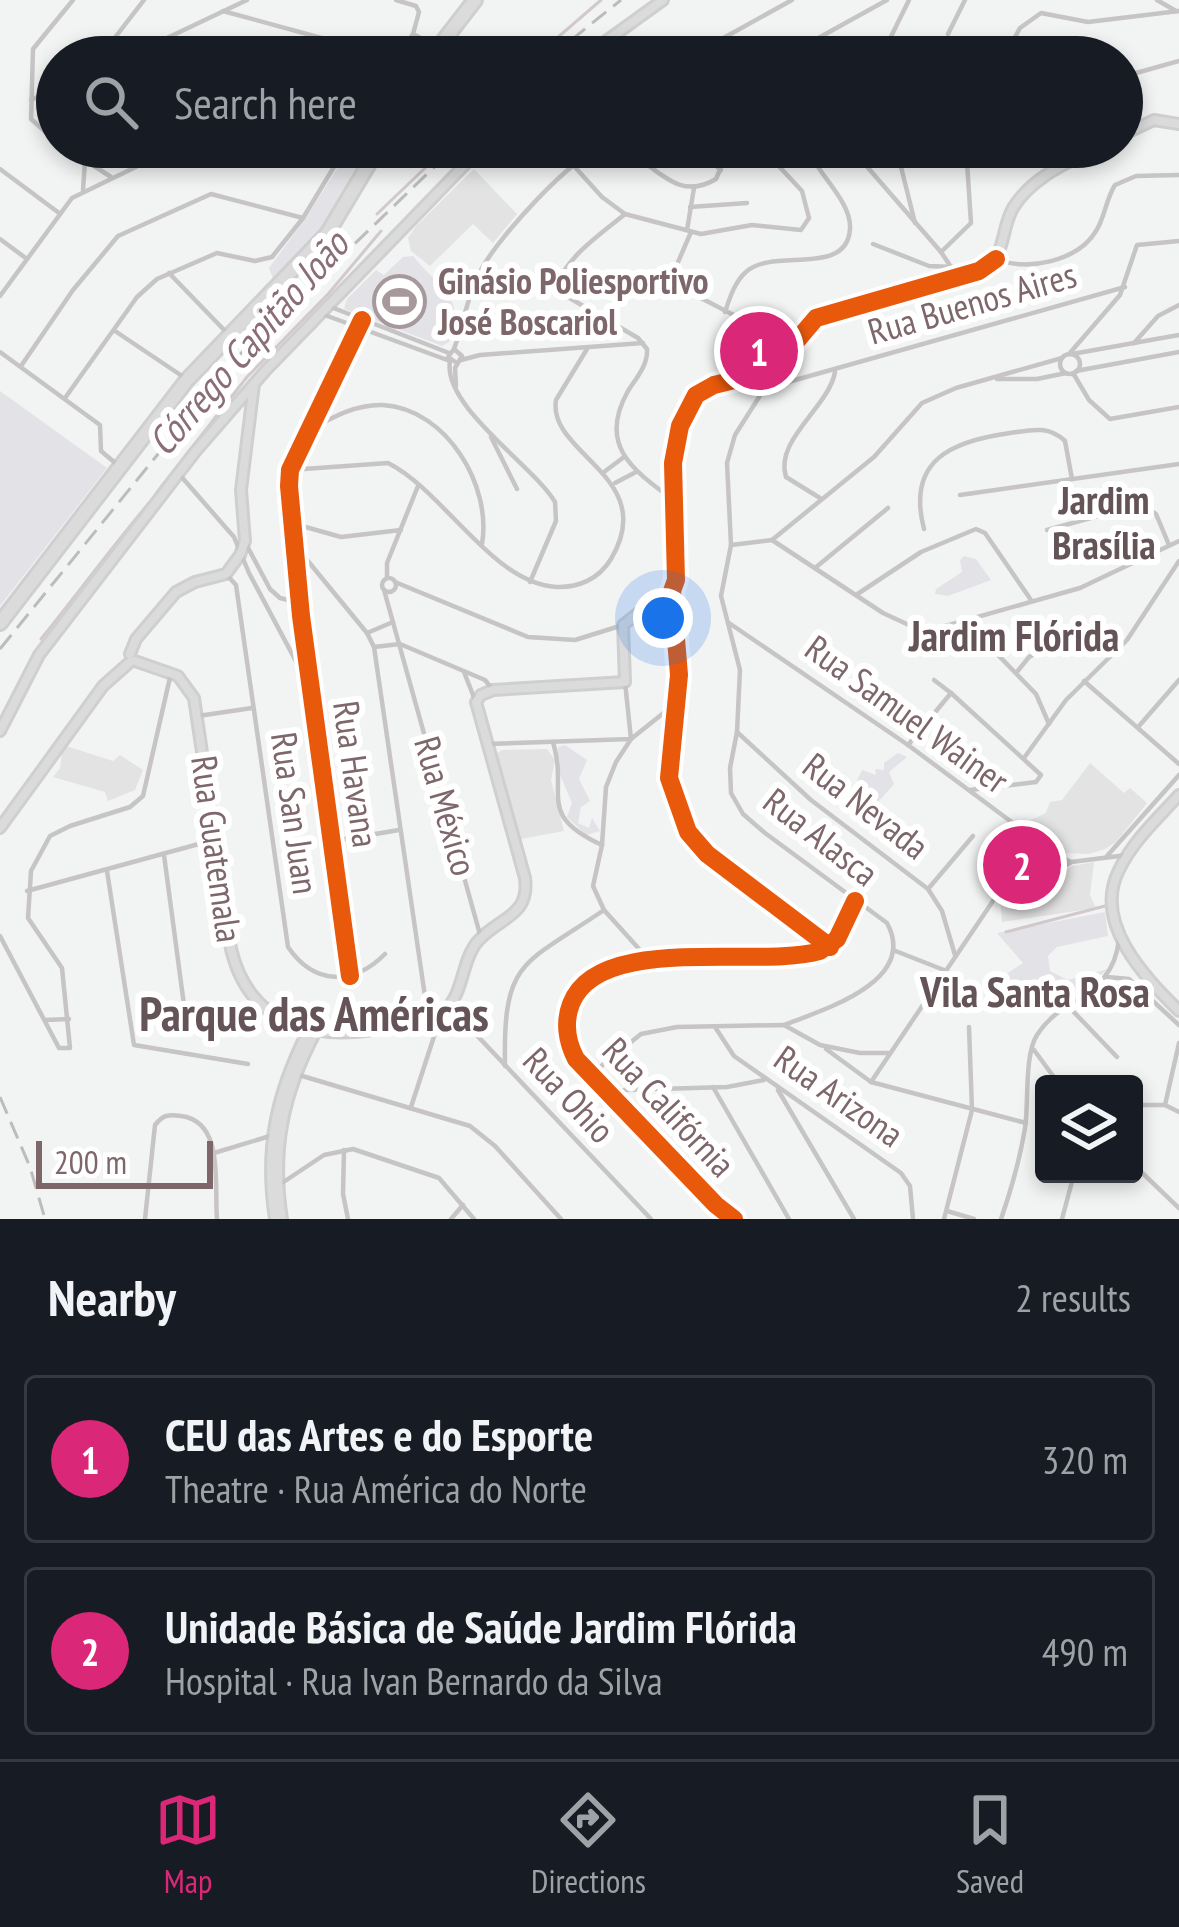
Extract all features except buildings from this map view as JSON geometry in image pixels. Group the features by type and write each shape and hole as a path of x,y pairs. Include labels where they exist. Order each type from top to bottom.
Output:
{"highway":[{"path":"446,36 473,1"},
{"path":"0,623 188,380 319,244 367,168"}],"main road":[{"path":"614,36 663,0"},
{"path":"1143,125 1154,120 1179,124"},
{"path":"0,730 39,656 236,402 462,168"},
{"path":"279,1219 270,1136 291,1072 311,1032 372,1031 428,1017 447,1007 481,938 518,912 526,890 476,702 493,689 626,682 623,625 638,610 672,591 676,580 675,447 692,400 706,388 761,374 807,325 823,315 955,272 986,268 996,259 1008,219 1029,189 1064,168"},
{"path":"761,374 765,388"},
{"path":"0,828 103,686 132,659 136,639 176,592 226,574 240,555 245,542 241,490 254,382"},
{"path":"236,402 250,418"},
{"path":"132,659 171,673"},
{"name":"Rua Guatemala","path":"171,673 191,690 199,716 226,924 236,966 272,1012 311,1032"},
{"path":"1179,794 1129,855 1114,886 1119,933 1140,972 1179,1011"},
{"path":"279,1219 279,1129 291,1072"}],"street":[{"path":"42,36 73,0"},
{"path":"115,36 144,0"},
{"path":"171,36 247,0"},
{"path":"396,0 418,8 413,34 417,36"},
{"path":"727,36 792,0"},
{"path":"822,36 887,0"},
{"path":"891,36 909,0"},
{"path":"948,34 964,0"},
{"path":"1157,0 1177,11"},
{"path":"223,11 316,36"},
{"path":"1016,36 1041,13 1100,22 1177,11"},
{"path":"36,43 31,100 36,126"},
{"path":"1143,71 1179,61"},
{"path":"31,100 36,98"},
{"path":"83,190 85,168"},
{"path":"96,168 111,177"},
{"path":"0,296 59,213 83,190 131,168"},
{"path":"65,398 145,288 218,253 266,260 303,218 335,168"},
{"path":"449,375 474,286 491,254 523,214 572,168"},
{"path":"576,168 625,214 711,234 752,225 804,228 809,214 802,191 781,168"},
{"path":"650,168 674,184 694,188 710,183 719,168"},
{"path":"725,312 738,281 752,267 772,260 832,255 846,245 850,218 817,168"},
{"path":"868,168 955,272"},
{"path":"901,168 915,225"},
{"path":"941,252 971,223 969,168"},
{"path":"0,169 59,213"},
{"path":"996,259 1021,265 1057,259 1094,235 1115,185 1136,176 1179,175"},
{"path":"694,188 689,231 676,273 698,296 725,312 764,327 807,325"},
{"path":"21,366 73,290 118,236 211,194 303,218"},
{"path":"691,207 747,203"},
{"path":"625,214 579,254 556,287 643,344 648,356 616,419 617,439 637,472 672,499"},
{"path":"0,239 27,259"},
{"path":"1179,241 1137,245 1125,287 1060,365 1072,372 1089,400 1110,419 1179,407"},
{"path":"873,244 955,272"},
{"path":"169,273 229,335"},
{"name":"Rua Buenos Aires","path":"765,388 1125,287"},
{"path":"1134,343 1158,316 1179,305"},
{"path":"326,310 455,356"},
{"path":"326,310 429,356 643,344"},
{"path":"290,470 362,320"},
{"path":"1145,329 1150,340"},
{"path":"115,331 188,380"},
{"path":"731,545 772,540 874,457 922,403 1067,355 1179,335"},
{"path":"290,470 382,463 395,467 530,582 572,586 592,579 607,566 622,528 621,506 612,484 554,409 587,349"},
{"path":"0,352 101,426 101,451 119,467"},
{"path":"991,379 1037,379 1179,352"},
{"path":"1067,355 1079,362 1072,372"},
{"path":"429,356 557,506 556,521 530,582"},
{"path":"455,356 458,391"},
{"path":"820,498 786,477 783,465 832,385 835,372"},
{"path":"729,623 721,589 731,545 730,449 765,388 761,374"},
{"path":"310,429 367,406 400,408 428,422 468,466 484,512 482,544"},
{"path":"924,529 918,509 927,472 937,458 961,442 1042,428 1065,441 1072,478"},
{"path":"490,431 517,489"},
{"path":"602,473 624,457"},
{"path":"959,495 1179,464"},
{"name":"Rua Havana","path":"290,470 300,603 350,976"},
{"path":"612,484 637,472"},
{"name":"Rua Havana","path":"178,474 234,537 310,687"},
{"path":"391,588 387,563 418,486"},
{"path":"1047,530 1142,504 1156,514 1170,546"},
{"path":"815,568 888,508"},
{"path":"292,523 341,537 401,530"},
{"path":"856,595 946,540 973,530 982,531 1032,601"},
{"path":"772,540 918,632 967,623 1111,575 1179,541"},
{"path":"245,542 256,567 280,598"},
{"path":"295,546 374,647 428,1017"},
{"path":"1024,758 1083,681 1127,640 1179,561"},
{"path":"226,574 236,585 256,567"},
{"path":"387,578 382,583 391,588 406,586 528,638 575,640 623,625"},
{"name":"Rua San Juan","path":"236,585 288,947 312,973 335,979 350,976"},
{"name":"Rua México","path":"391,588 387,603 481,938"},
{"path":"672,591 679,645 678,702 668,770 676,806 692,838 734,877 830,947 855,901"},
{"path":"292,598 299,592"},
{"path":"280,598 300,603"},
{"path":"270,611 280,598"},
{"path":"381,625 387,603"},
{"path":"367,633 393,622"},
{"name":"Rua Alasca","path":"729,623 740,670 729,781 742,814 887,923 893,950"},
{"name":"Rua Samuel Wainer","path":"729,623 908,745 1040,845 1071,862"},
{"path":"967,623 1036,694 1049,724"},
{"path":"1016,673 1034,653 1055,643"},
{"path":"374,647 400,644 485,680 493,689"},
{"path":"464,672 476,702"},
{"path":"0,936 59,1048 70,1048 62,968 28,918 27,891 35,858 50,836 130,807 143,796 171,673"},
{"path":"934,680 1040,773 1038,781 968,791"},
{"path":"1138,727 1179,680"},
{"path":"1083,681 1179,764"},
{"path":"626,682 631,739"},
{"path":"908,745 950,693"},
{"path":"650,960 604,910 593,886 606,787 631,739 678,702"},
{"path":"199,716 252,708"},
{"name":"Rua Nevada","path":"737,732 811,800 928,889 942,911 956,955"},
{"path":"486,744 631,739"},
{"path":"553,742 558,759 556,790 565,821 574,832 602,845"},
{"path":"1105,858 1179,775"},
{"path":"332,841 400,830"},
{"path":"928,889 973,836"},
{"path":"27,891 217,839"},
{"path":"164,855 186,1020"},
{"path":"871,1082 998,894 1071,862 1129,855"},
{"path":"107,871 135,1047 248,1064"},
{"path":"505,1066 509,991 517,973 604,910"},
{"path":"1000,1219 1026,1123 1037,1034 1107,977 1119,933"},
{"name":"Rua Califórnia","path":"734,1219 589,1076 568,1040 567,1017 574,996 600,973 650,960 806,955 830,947"},
{"path":"589,1076 641,1034 677,1027 784,1025 855,998 876,978 893,950 946,970"},
{"path":"350,976 367,970 386,954"},
{"path":"1112,968 1118,976"},
{"path":"1107,977 1129,979 1179,1025"},
{"path":"410,1107 447,1007"},
{"name":"Rua Ohio","path":"447,1007 650,1219"},
{"path":"1070,1007 1118,1057"},
{"path":"46,1020 69,1019"},
{"path":"784,1025 871,1082 1026,1123"},
{"name":"Rua Arizona","path":"715,1027 725,1047 766,1079 901,1172 910,1186 913,1219"},
{"path":"969,1027 972,1110 946,1215 974,1219"},
{"path":"1166,1105 1179,1043"},
{"path":"820,1045 888,1053"},
{"path":"1032,1047 1052,1075"},
{"path":"291,1072 459,1120 482,1134 558,1217"},
{"path":"609,1095 766,1079"},
{"path":"775,1085 854,1219"},
{"path":"713,1087 789,1219"},
{"path":"615,1102 632,1090"},
{"path":"1143,1106 1166,1105 1179,1112"},
{"path":"798,1125 803,1115 816,1112"},
{"path":"145,1219 151,1140 158,1120 175,1114 200,1122 214,1153 218,1219"},
{"path":"214,1153 270,1136"},
{"path":"344,1150 348,1219"},
{"path":"278,1186 324,1156 361,1151 445,1183 474,1219"},
{"path":"1143,1174 1179,1208"},
{"path":"1062,1219 1072,1183"},
{"path":"451,1219 463,1205"}],"shaded area":[{"path":"338,168 357,168 316,236 274,281 269,268"},
{"path":"474,169 517,214 493,243 473,224 430,266 411,251 408,238"},
{"name":"Ginásio Poliesportivo José Boscariol","path":"413,256 453,303 449,342 442,346 344,309 347,299 376,270 384,275 403,257"},
{"path":"0,391 107,468 0,606"},
{"path":"964,556 976,559 991,580 948,596 935,594 962,572"},
{"path":"63,745 113,761 120,755 143,770 135,790 108,801 105,792 53,777 60,768"},
{"path":"565,745 587,760 579,779 590,801 581,807 578,823 589,828 592,818 600,831 586,835 567,817 572,803 558,770 558,747"},
{"path":"547,749 555,760 551,780 564,831 521,839 496,754"},
{"path":"898,753 907,757 889,772 894,784 879,801 868,799 854,787 862,770 876,775 875,769 884,770 884,763"},
{"path":"1090,763 1124,793 1130,788 1147,803 1105,849 1065,853 1022,824 1046,813 1050,802 1062,800"},
{"path":"1094,862 1090,895 1096,908 1002,922 1000,896 1046,883 1072,866"},
{"path":"1105,912 1108,936 1057,947 1048,956 1050,971 1068,980 1108,969 1069,1000 1051,985 1040,998 994,982 1023,963 997,933"}],"waterway":[{"name":"Córrego Capitão João","path":"559,36 601,0"},
{"name":"Córrego Capitão João","path":"377,214 425,168"},
{"name":"Córrego Capitão João","path":"158,491 247,377 329,293 381,231"},
{"name":"Córrego Capitão João","path":"41,639 149,503"},
{"path":"1006,932 1105,906"}],"railway":[{"path":"576,36 621,0"},
{"path":"0,649 235,359 433,168"},
{"path":"0,1097 30,1167 45,1219"}],"cycle path":[{"path":"830,947 707,854 688,832 669,778 679,675 672,591 676,580 673,463 680,426 696,395 714,385 771,371 816,318 979,271 996,259"},
{"path":"350,976 301,616 289,486 290,470 362,320"},
{"path":"734,1219 576,1059 568,1032 571,1004 587,982 613,968 646,960 820,951 837,939 855,901"}],"place":[{"name":"Ginásio Poliesportivo José Boscariol","path":"399,302"},
{"name":"CEU das Artes e do Esporte","path":"759,351"},
{"name":"Unidade Básica de Saúde Jardim Flórida","path":"1022,865"}],"district":[{"name":"Jardim Brasília","path":"1104,522"},
{"name":"Jardim Flórida","path":"1014,636"},
{"name":"Vila Santa Rosa","path":"1035,992"},
{"name":"Parque das Américas","path":"314,1014"}]}
